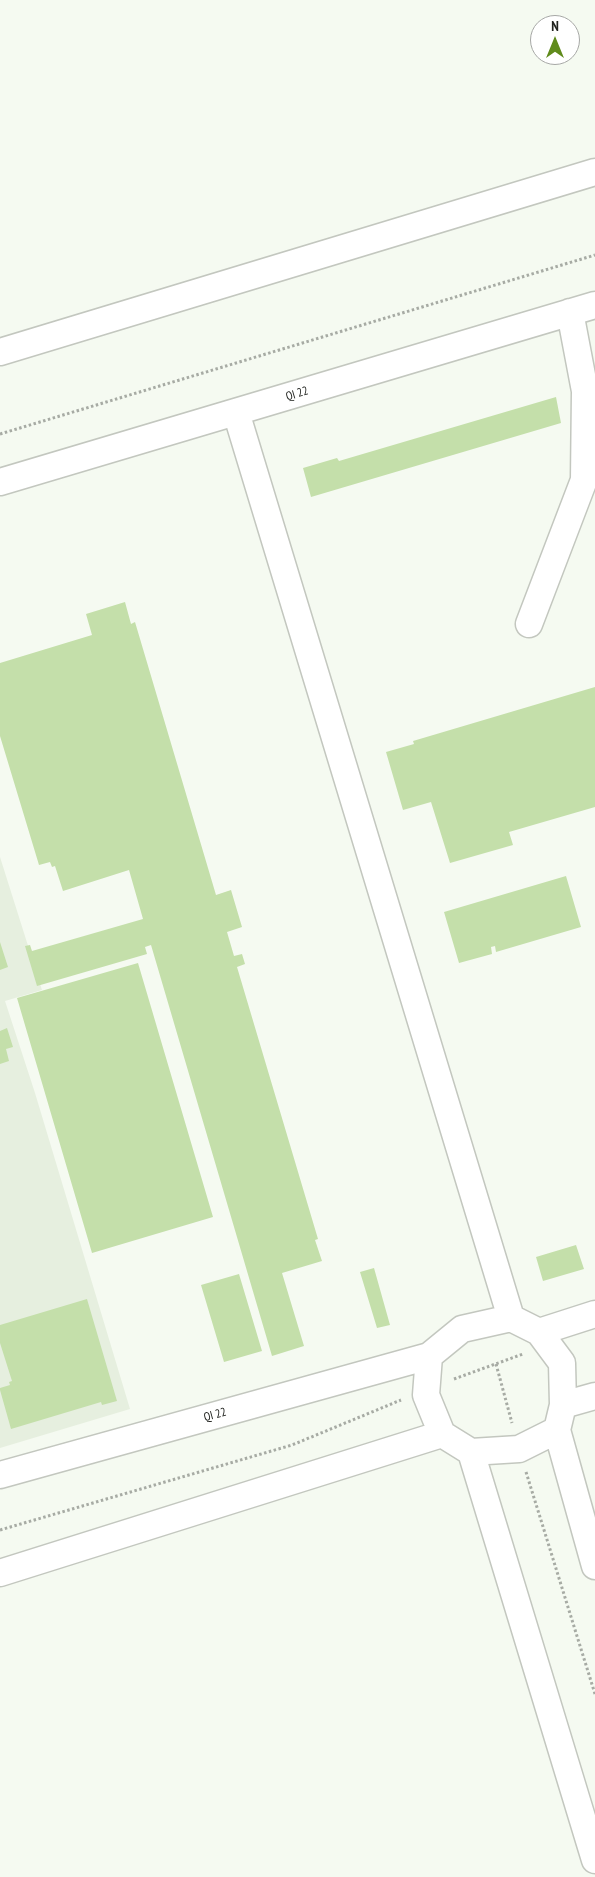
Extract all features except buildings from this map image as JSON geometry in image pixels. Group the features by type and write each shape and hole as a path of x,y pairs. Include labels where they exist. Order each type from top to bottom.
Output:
{"street":[{"path":"0,352 595,172"},
{"name":"QI 22","path":"0,482 595,305"},
{"path":"530,624 584,480 586,391 570,312"},
{"path":"236,412 511,1318 543,1338 562,1363 563,1405 557,1430 595,1566"},
{"path":"543,1338 595,1314"},
{"path":"511,1318 462,1329 429,1356 426,1395 442,1434 470,1452 519,1449 557,1430"},
{"name":"QI 22","path":"0,1475 429,1356"},
{"path":"563,1405 595,1396"},
{"path":"0,1573 442,1434"},
{"path":"470,1452 595,1860"}],"path":[{"path":"0,434 595,255"},
{"path":"0,1530 292,1445 496,1364 543,1338"},
{"path":"496,1364 519,1449 595,1694"}],"shaded area":[{"path":"0,857 42,990 5,1001 35,1093 130,1409 0,1448"}]}
